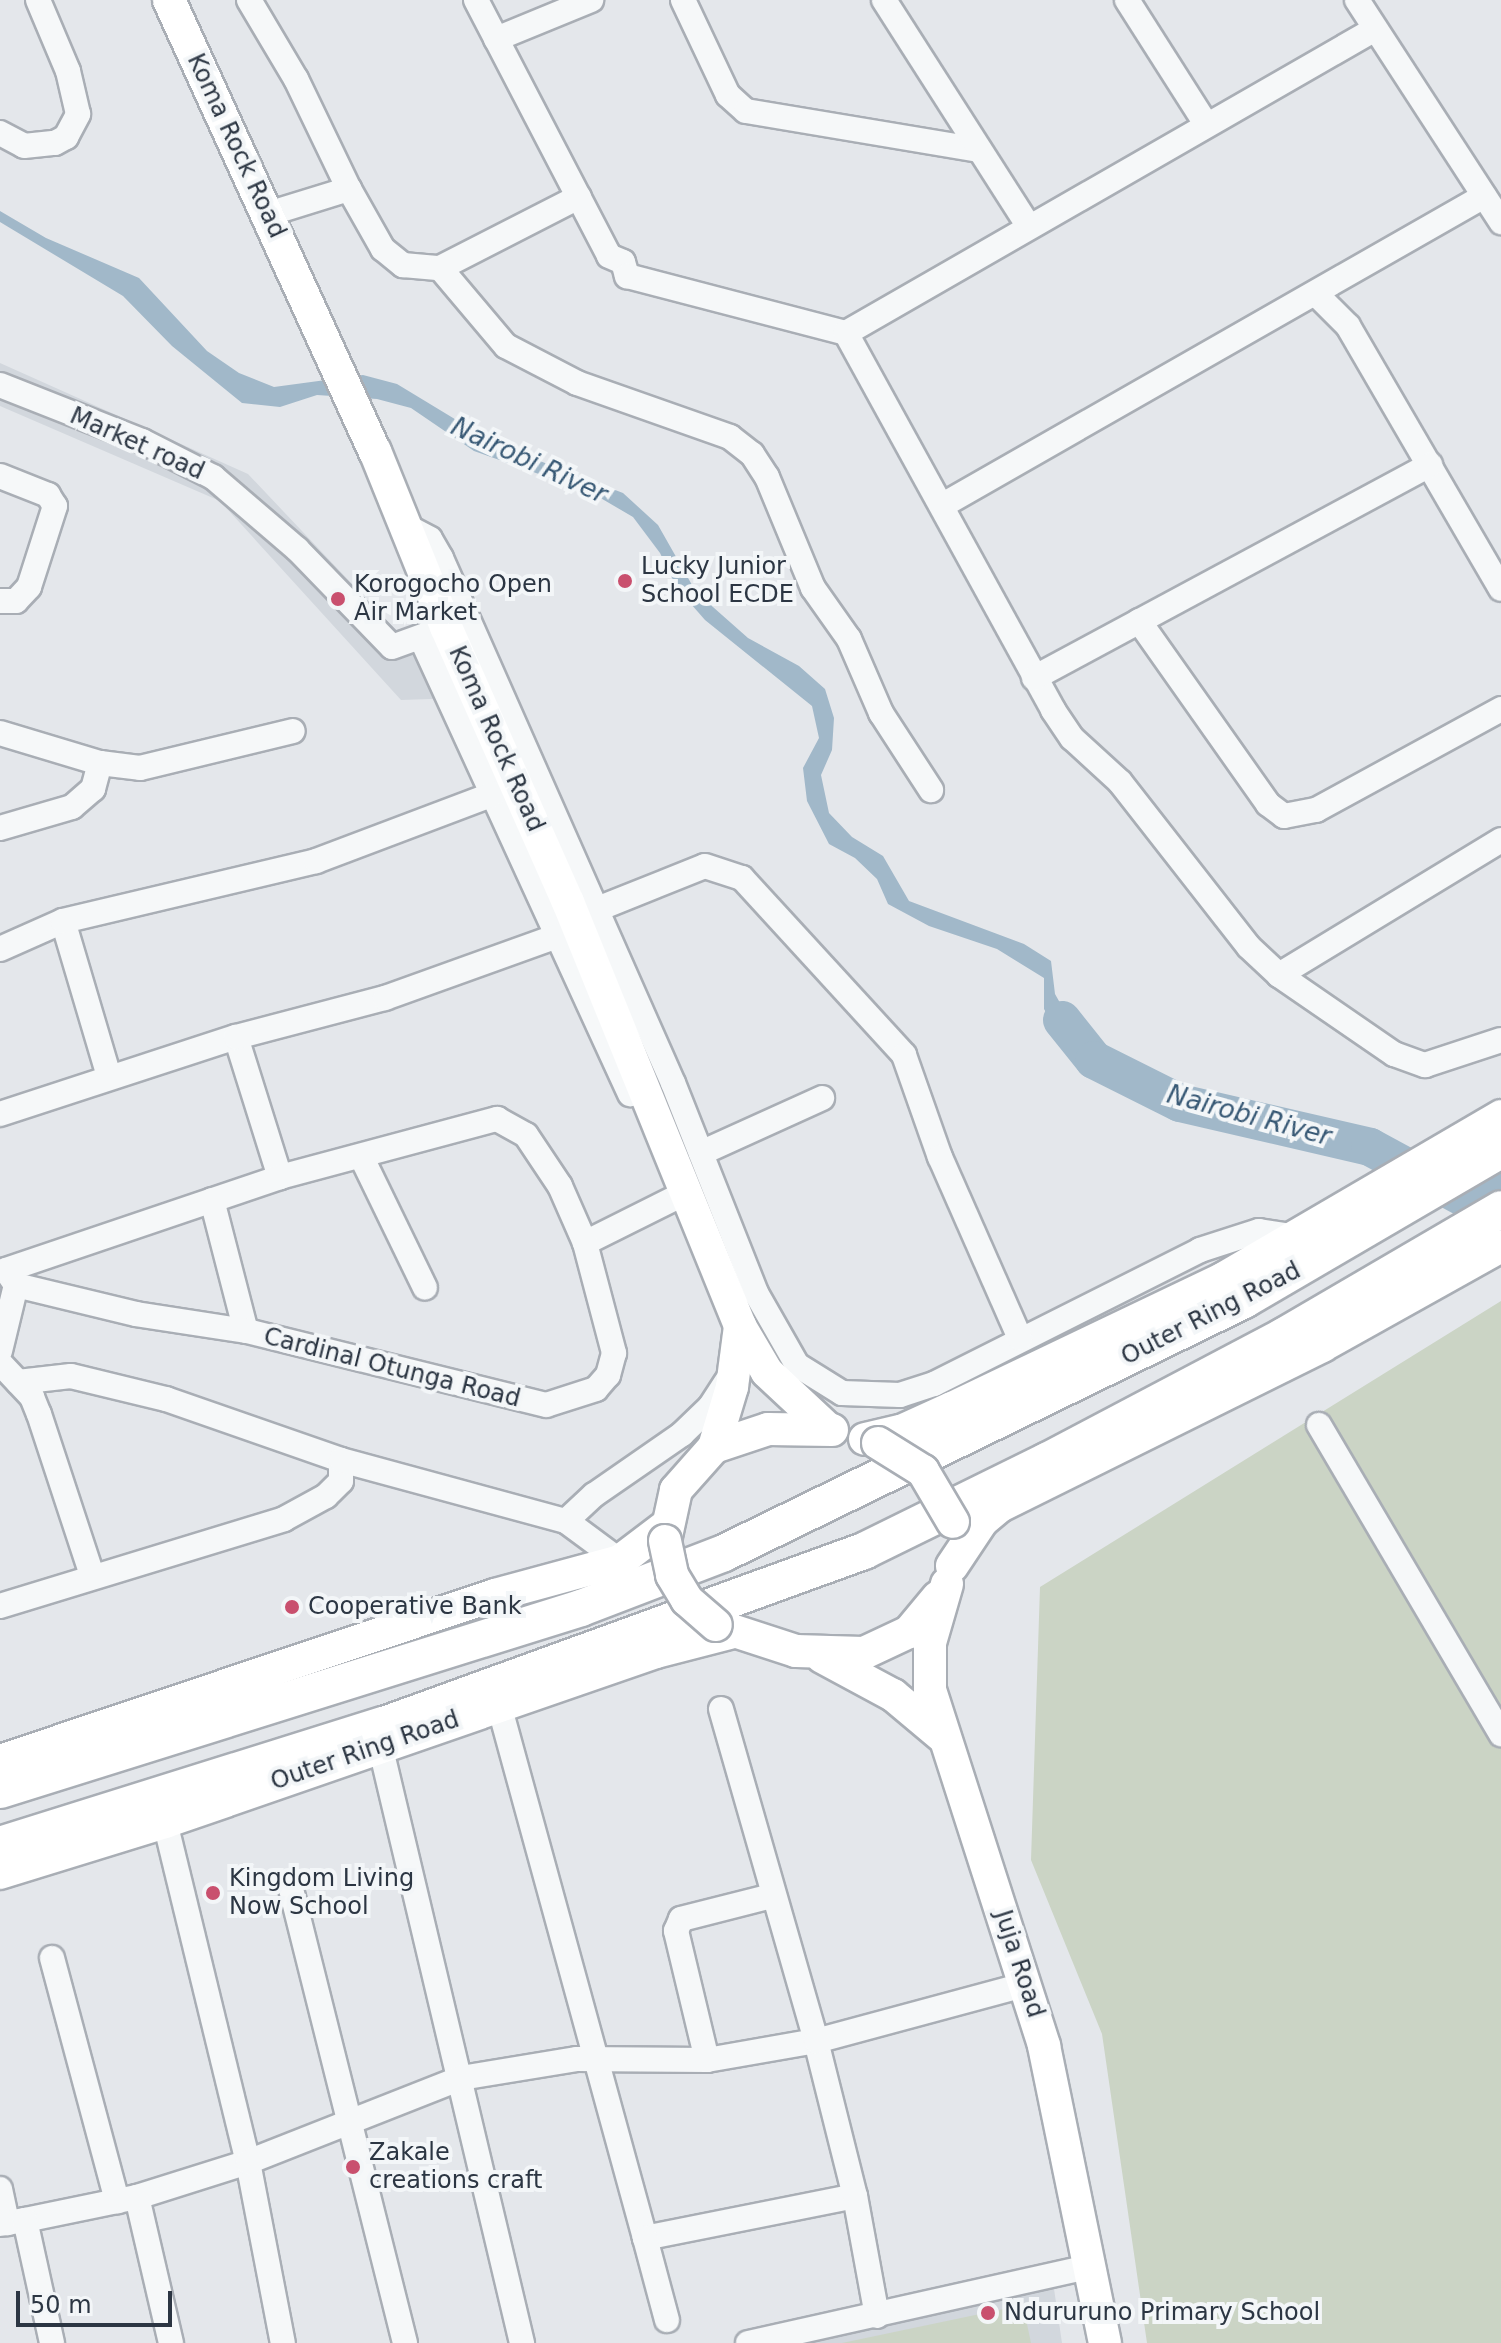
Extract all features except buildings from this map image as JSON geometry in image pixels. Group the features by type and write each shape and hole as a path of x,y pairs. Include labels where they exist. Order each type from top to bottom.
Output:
{"main road":[{"name":"Koma Rock Road","path":"169,0 375,451 406,526 434,632 568,902 740,1326 732,1387 714,1447"},
{"name":"Outer Ring Road","path":"0,1790 581,1608 724,1553 1189,1328 1494,1131"},
{"name":"Outer Ring Road","path":"872,1441 1010,1382 1297,1237 1375,1209"},
{"name":"Outer Ring Road","path":"0,1845 384,1725 864,1551 1257,1351 1501,1209"},
{"name":"Outer Ring Road","path":"949,1575 953,1522 923,1471 872,1441 827,1428 768,1429 714,1447 684,1476 665,1534 672,1575 687,1600 723,1629 820,1655 885,1647 925,1617 982,1521 1000,1506 1322,1346 1501,1246"},
{"path":"740,1326 767,1372 827,1428"},
{"path":"0,1761 495,1595 620,1561 665,1534"},
{"name":"Juja Road","path":"949,1575 928,1667 943,1738 1027,1984 1092,2266 1105,2343"},
{"name":"Outer Ring Road","path":"0,1873 165,1822 380,1745 723,1629"},
{"path":"820,1655 893,1695 943,1738"}],"street":[{"path":"0,133 24,146 55,143 66,137 78,114 68,71 38,0"},
{"path":"249,0 296,79 349,189 383,249 403,265 440,268 579,197"},
{"path":"476,0 609,256 623,262 635,280 846,333 1028,225 1375,29"},
{"path":"496,39 591,0"},
{"path":"683,0 728,95 746,111 979,150"},
{"path":"884,0 1028,225"},
{"path":"1127,0 1206,124"},
{"path":"1357,0 1501,222"},
{"path":"268,214 349,189"},
{"path":"943,505 1317,295 1484,196"},
{"path":"440,268 506,346 577,383 730,437 752,454 767,477 813,588 849,639 881,713 931,790"},
{"path":"1317,295 1348,326 1501,589"},
{"path":"846,333 943,505 1034,678 1072,738 1120,782 1249,947 1279,975 1394,1054 1425,1065 1501,1040"},
{"name":"Market road","path":"0,385 142,441 213,477 297,549 386,644 397,648 434,632"},
{"path":"1034,678 1430,465"},
{"path":"0,476 48,495 55,506 29,587 16,601 0,601"},
{"path":"406,526 430,539 441,558 778,1334 797,1365 821,1383 842,1393 900,1395 934,1384 1020,1338 1242,1234 1297,1237"},
{"path":"1139,621 1268,804 1284,816 1324,806 1501,709"},
{"path":"434,632 493,794 560,935 675,1198 730,1338 726,1380 710,1407 682,1434 566,1521"},
{"path":"0,733 100,763 140,768 181,762 293,731"},
{"path":"0,828 72,807 93,789 100,763"},
{"path":"0,949 63,921 316,861 493,794"},
{"path":"1279,975 1501,840"},
{"path":"595,910 705,866 742,878 904,1055 940,1157 1020,1338"},
{"path":"63,921 109,1076"},
{"path":"0,1114 236,1037 385,998 560,935"},
{"path":"236,1037 280,1177"},
{"path":"701,1153 822,1098"},
{"name":"Cardinal Otunga Road","path":"497,1119 513,1124 560,1186 585,1243 614,1353 608,1375 596,1389 568,1400 531,1404 246,1331 136,1314 8,1275 280,1177 362,1158 497,1119"},
{"path":"362,1158 425,1288"},
{"path":"585,1243 675,1198"},
{"path":"212,1200 246,1331"},
{"path":"0,1351 8,1275"},
{"path":"0,1363 18,1382 39,1414 92,1575"},
{"path":"18,1382 71,1376 166,1399 341,1460 566,1521 620,1561"},
{"path":"1319,1425 1501,1734"},
{"path":"0,1606 92,1575 284,1519 326,1496 341,1481 341,1460"},
{"path":"499,1705 667,2320"},
{"path":"721,1709 771,1896 816,2041 855,2196 877,2316"},
{"path":"380,1745 522,2343"},
{"path":"165,1822 248,2162 283,2343"},
{"path":"291,1889 352,2121 405,2343"},
{"path":"707,2060 676,1931 681,1919 771,1896"},
{"path":"52,1958 171,2343"},
{"path":"11,2222 127,2199 248,2162 461,2078 596,2058 707,2060 816,2041 1027,1984"},
{"path":"0,2189 52,2343"},
{"path":"645,2238 855,2196"},
{"path":"748,2343 1092,2266"}],"shaded area":[{"name":"Korogocho Open Air Market","path":"0,363 248,474 460,698 401,700 220,501 0,406"},
{"name":"Ndururuno Primary School","path":"1053,2282 1062,2343 786,2343"}],"green space":[{"path":"1501,1301 1501,2343 1147,2343 1102,2034 1031,1860 1040,1587"},
{"path":"1023,2305 1031,2343 842,2343"}],"water":[{"path":"0,211 46,238 139,278 207,351 239,373 274,387 363,375 397,384 496,444 623,493 658,525 696,592 748,638 799,666 825,689 834,718 832,750 821,775 829,813 852,837 883,856 909,901 1024,944 1051,961 1055,994 1068,1017 1090,1030 1094,1060 1063,1041 1044,1009 1044,978 997,949 929,926 888,904 877,879 855,858 829,844 807,801 803,768 819,738 812,706 705,620 677,588 660,553 633,517 592,493 474,451 411,408 377,399 317,395 280,407 242,403 172,346 123,296 0,222"}],"waterway":[{"name":"Nairobi River","path":"1062,1020 1094,1060 1180,1103 1370,1147 1466,1199 1501,1188"}],"place":[{"name":"Lucky Junior School ECDE","path":"625,581"},
{"name":"Korogocho Open Air Market","path":"338,599"},
{"name":"Cooperative Bank","path":"292,1607"},
{"name":"Kingdom Living Now School","path":"213,1893"},
{"name":"Zakale creations craft","path":"353,2167"},
{"name":"Ndururuno Primary School","path":"988,2313"}]}
